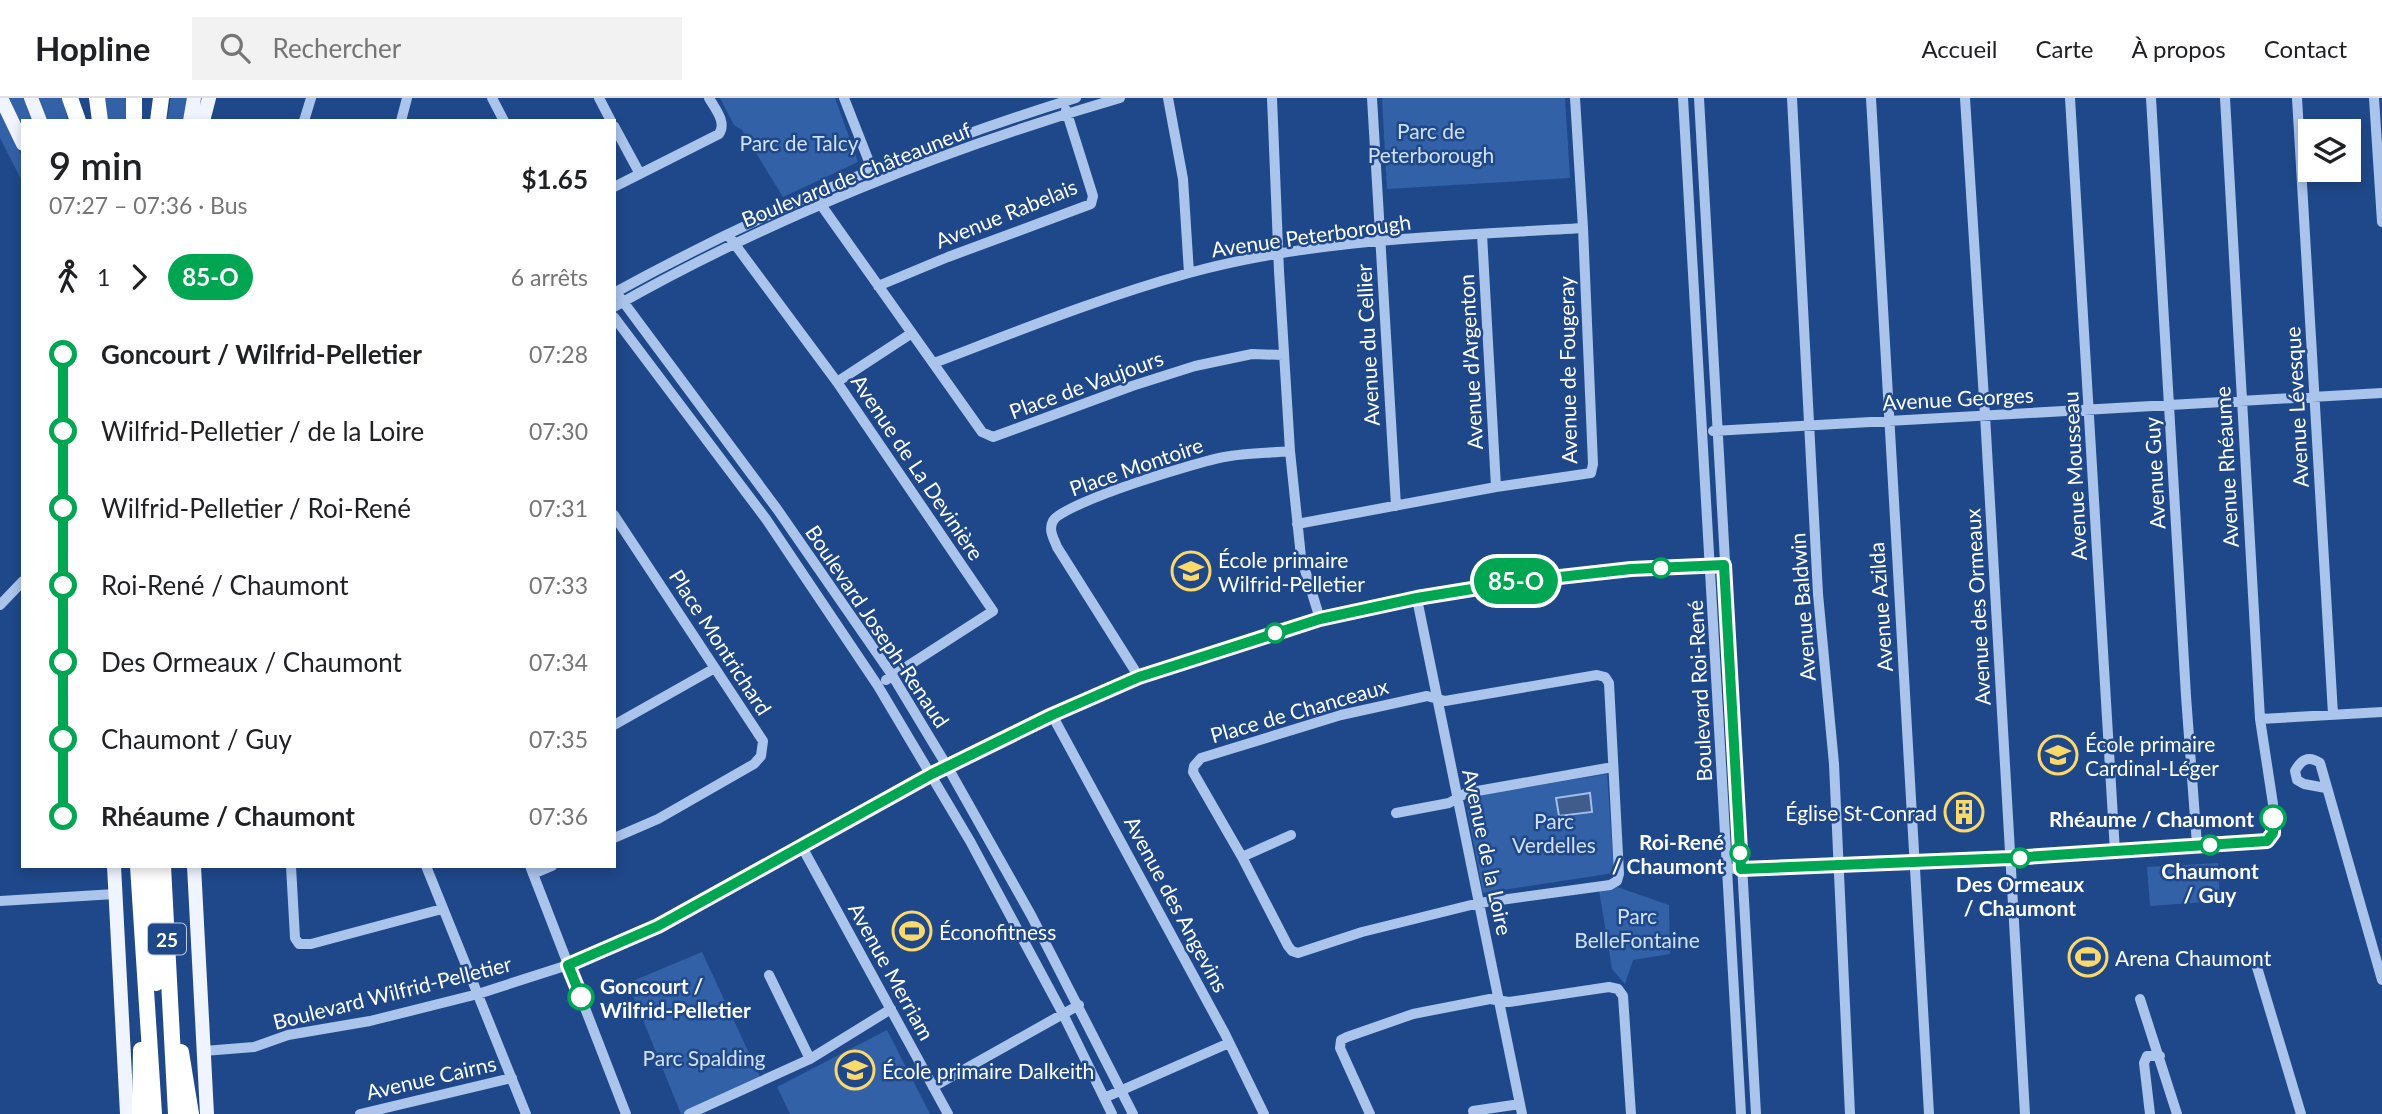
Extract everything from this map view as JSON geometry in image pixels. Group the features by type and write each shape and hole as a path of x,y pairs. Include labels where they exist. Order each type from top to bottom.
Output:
{"highway":[{"path":"72,98 77,119"},
{"path":"97,98 100,119"},
{"path":"134,98 134,119"},
{"path":"158,119 161,98"},
{"name":"25","path":"138,868 154,1114"},
{"path":"149,868 162,1114"},
{"name":"25","path":"163,868 176,1114"},
{"path":"140,1114 143,960"},
{"path":"172,1012 191,1114"}],"main road":[{"path":"1,98 21,140"},
{"path":"30,98 39,119"},
{"path":"190,119 194,98"},
{"path":"204,119 209,98"},
{"path":"114,868 127,1114"},
{"path":"194,868 207,1114"}],"street":[{"path":"305,119 311,98"},
{"path":"402,119 407,98"},
{"path":"492,98 503,119"},
{"path":"599,98 610,119"},
{"path":"616,186 719,134 723,125 709,98"},
{"path":"844,98 878,182"},
{"name":"Boulevard de Châteauneuf","path":"616,291 728,235 873,170 967,134 1076,98"},
{"name":"Boulevard de Châteauneuf","path":"619,304 735,245 878,182 971,146 1120,98"},
{"path":"1168,98 1183,179 1189,272"},
{"path":"1272,98 1290,452 1301,557 1320,619"},
{"name":"Avenue du Cellier","path":"1373,98 1396,506"},
{"name":"Avenue de Fougeray","path":"1297,524 1496,486 1591,473 1583,228 1575,98"},
{"name":"Boulevard Roi-René","path":"1684,98 1741,1114"},
{"name":"Boulevard Roi-René","path":"1699,98 1756,1114"},
{"name":"Avenue Baldwin","path":"1792,98 1818,594 1834,764 1850,1114"},
{"name":"Avenue Azilda","path":"1871,98 1929,1114"},
{"name":"Avenue des Ormeaux","path":"1965,98 2025,1114"},
{"name":"Avenue Mousseau","path":"2070,98 2115,852"},
{"name":"Avenue Guy","path":"2151,98 2197,845"},
{"name":"Avenue Rhéaume","path":"2197,845 2267,841 2273,833 2273,804 2260,719 2225,98"},
{"name":"Avenue Lévesque","path":"2297,98 2333,714"},
{"path":"2374,98 2382,222"},
{"name":"Avenue Rabelais","path":"878,286 1091,204 1093,196 1063,102"},
{"path":"616,130 640,174"},
{"name":"Place de Vaujours","path":"814,195 982,432 993,437 1195,366 1252,354 1283,355"},
{"name":"Avenue Peterborough","path":"934,363 1086,305 1189,272 1279,254 1381,241 1583,228"},
{"name":"Avenue d'Argenton","path":"1482,234 1496,486"},
{"name":"Avenue de La Devinière","path":"728,235 837,382 993,611 891,675 878,686"},
{"name":"Boulevard Joseph-Renaud","path":"619,304 777,509 891,675 947,766 1031,915 1133,1114"},
{"name":"Boulevard Joseph-Renaud","path":"616,320 766,519 878,686 970,841 1063,1014 1112,1114"},
{"path":"837,382 912,333"},
{"name":"Avenue Georges","path":"1703,432 2382,393"},
{"name":"Place Montoire","path":"1139,677 1058,547 1051,532 1053,520 1064,511 1086,502 1228,456 1290,452"},
{"name":"Place Montrichard","path":"616,518 763,741 761,756 754,764 658,819 616,837"},
{"name":"Boulevard Wilfrid-Pelletier","path":"204,1051 254,1047 288,1035 370,1021 478,994 568,965 658,926 932,774 1052,715 1139,677 1320,619 1417,598 1515,582 1631,569 1724,565"},
{"path":"0,605 21,583"},
{"name":"Avenue de la Loire","path":"1417,598 1521,1109"},
{"path":"616,724 716,668"},
{"path":"1396,813 1449,803 1466,793 1613,767 1609,683 1605,677 1597,675 1445,701 1437,699"},
{"name":"Place de Chanceaux","path":"1437,699 1427,696 1341,715 1202,758 1194,766 1193,772 1292,951 1298,953 1362,932 1479,903 1610,885 1617,881 1619,874 1613,767"},
{"path":"2260,719 2382,712"},
{"name":"Avenue des Angevins","path":"1052,715 1229,1043 1264,1114"},
{"path":"2326,788 2382,980"},
{"path":"970,841 984,834"},
{"path":"1242,857 1291,835"},
{"path":"1728,869 2011,858 2197,845"},
{"name":"Avenue Merriam","path":"802,847 948,1114"},
{"path":"291,868 295,938 299,943 311,944 442,909"},
{"path":"427,868 526,1114"},
{"path":"532,870 626,1114"},
{"path":"0,901 115,894"},
{"path":"1015,924 1031,915"},
{"path":"2256,964 2301,1114"},
{"path":"768,975 810,1059"},
{"path":"1370,1114 1340,1048 1341,1040 1413,1014 1490,999 1509,1002 1609,987 1618,989 1623,996 1631,1114"},
{"path":"2140,999 2177,1114"},
{"path":"933,1087 1079,1005"},
{"path":"689,1114 810,1059 891,1009"},
{"path":"1104,1098 1229,1043"},
{"path":"2150,1114 2144,1063 2147,1056 2160,1056"},
{"name":"Avenue Cairns","path":"359,1114 512,1078"},
{"path":"1474,1111 1521,1109"}],"green space":[{"path":"7,98 25,98 34,119 21,119 21,126"},
{"path":"36,98 62,98 67,119 45,119"},
{"path":"104,98 128,98 127,119 106,119"},
{"path":"171,98 190,98 186,119 167,119"},
{"name":"Parc de Talcy","path":"720,98 835,98 858,162 783,197 742,130 734,125"},
{"name":"Parc de Peterborough","path":"1382,98 1565,98 1570,178 1387,189"},
{"path":"0,109 21,155 21,179 0,138"},
{"name":"Parc Verdelles","path":"1607,774 1614,873 1483,893 1465,797"},
{"path":"2218,863 2220,901 2150,906 2147,867"},
{"name":"Parc BelleFontaine","path":"1617,887 1669,905 1670,954 1633,960 1625,984 1612,969 1599,890"},
{"name":"Parc Spalding","path":"702,952 762,1081 689,1114 681,1114 628,983"},
{"name":"École primaire Dalkeith","path":"887,1030 930,1114 790,1114 777,1087"}],"shaded area":[{"path":"1590,793 1592,812 1559,816 1556,798"}],"bus line":[{"name":"85-O","path":"581,997 568,965 658,926 932,774 1052,715 1139,677 1320,619 1417,598 1515,582 1631,569 1724,565 1741,869 2011,858 2267,841 2273,833 2273,818"}],"place":[{"name":"École primaire Wilfrid-Pelletier","path":"1191,571"},
{"name":"École primaire Cardinal-Léger","path":"2058,755"},
{"name":"Église St-Conrad","path":"1964,812"},
{"name":"Rhéaume / Chaumont","path":"2273,818"},
{"name":"Chaumont / Guy","path":"2210,845"},
{"name":"Roi-René / Chaumont","path":"1740,853"},
{"name":"Des Ormeaux / Chaumont","path":"2020,858"},
{"name":"Éconofitness","path":"912,931"},
{"name":"Arena Chaumont","path":"2088,957"},
{"name":"Goncourt / Wilfrid-Pelletier","path":"581,997"},
{"name":"École primaire Dalkeith","path":"855,1070"}]}
